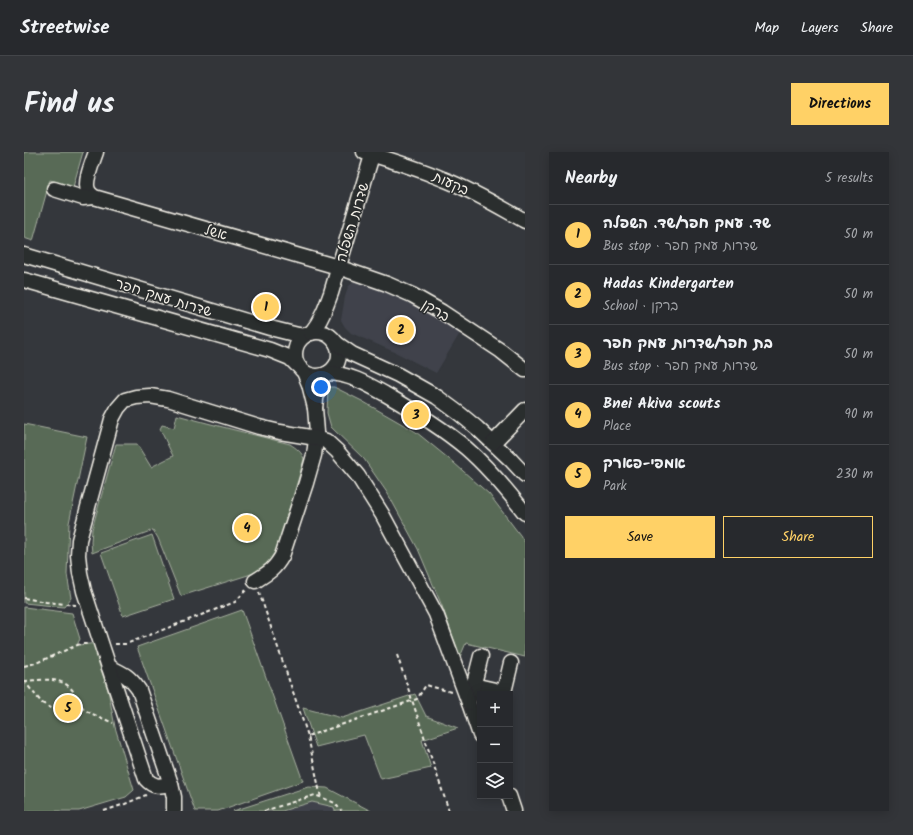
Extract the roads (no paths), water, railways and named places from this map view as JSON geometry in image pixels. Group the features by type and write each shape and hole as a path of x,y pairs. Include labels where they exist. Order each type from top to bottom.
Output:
{"street":[{"path":"94,198 88,192 87,186 96,152"},
{"name":"בקעות","path":"370,153 444,179 525,221"},
{"name":"שדרות השפלה","path":"308,334 317,326 324,313 331,293 370,153"},
{"name":"אשל","path":"54,189 83,198 94,198 338,267"},
{"name":"שדרות עמק חפר","path":"24,255 270,328 298,335 308,334"},
{"name":"ברקן","path":"338,267 387,284 442,312 525,370"},
{"name":"שדרות עמק חפר","path":"24,280 270,350 290,358 301,369"},
{"name":"שדרות השפלה","path":"331,293 328,317 329,329 334,341"},
{"path":"315,408 309,384 295,359 294,353 299,341 308,334 319,332 326,334 352,354 398,375 437,397 460,414 493,443 525,475"},
{"path":"255,581 270,572 277,565 282,556 314,455 316,438 315,408 319,385 326,374 333,369 339,356 334,341"},
{"path":"301,369 309,375 316,376 326,374 342,374 354,378 394,399 431,422 467,448 524,509"},
{"path":"171,784 156,786 150,784 146,779 89,606 80,573 78,555 79,540 112,419 118,408 125,400 136,397 150,396 168,400 259,427 316,438 326,441 337,451 358,476 382,514 436,614 470,694 478,727"},
{"path":"493,443 525,410"},
{"path":"470,694 481,656"},
{"path":"470,694 504,692 511,663"},
{"path":"109,667 123,674 132,681 139,690 171,784 174,797 174,811"},
{"path":"510,799 514,811"}],"place":[{"name":"שד. עמק חפר/שד. השפלה","path":"266,307"},
{"name":"Hadas Kindergarten","path":"401,330"},
{"name":"בת חפר/שדרות עמק חפר","path":"416,415"},
{"name":"Bnei Akiva scouts","path":"247,528"},
{"name":"אמפי-פארק","path":"68,708"}]}
